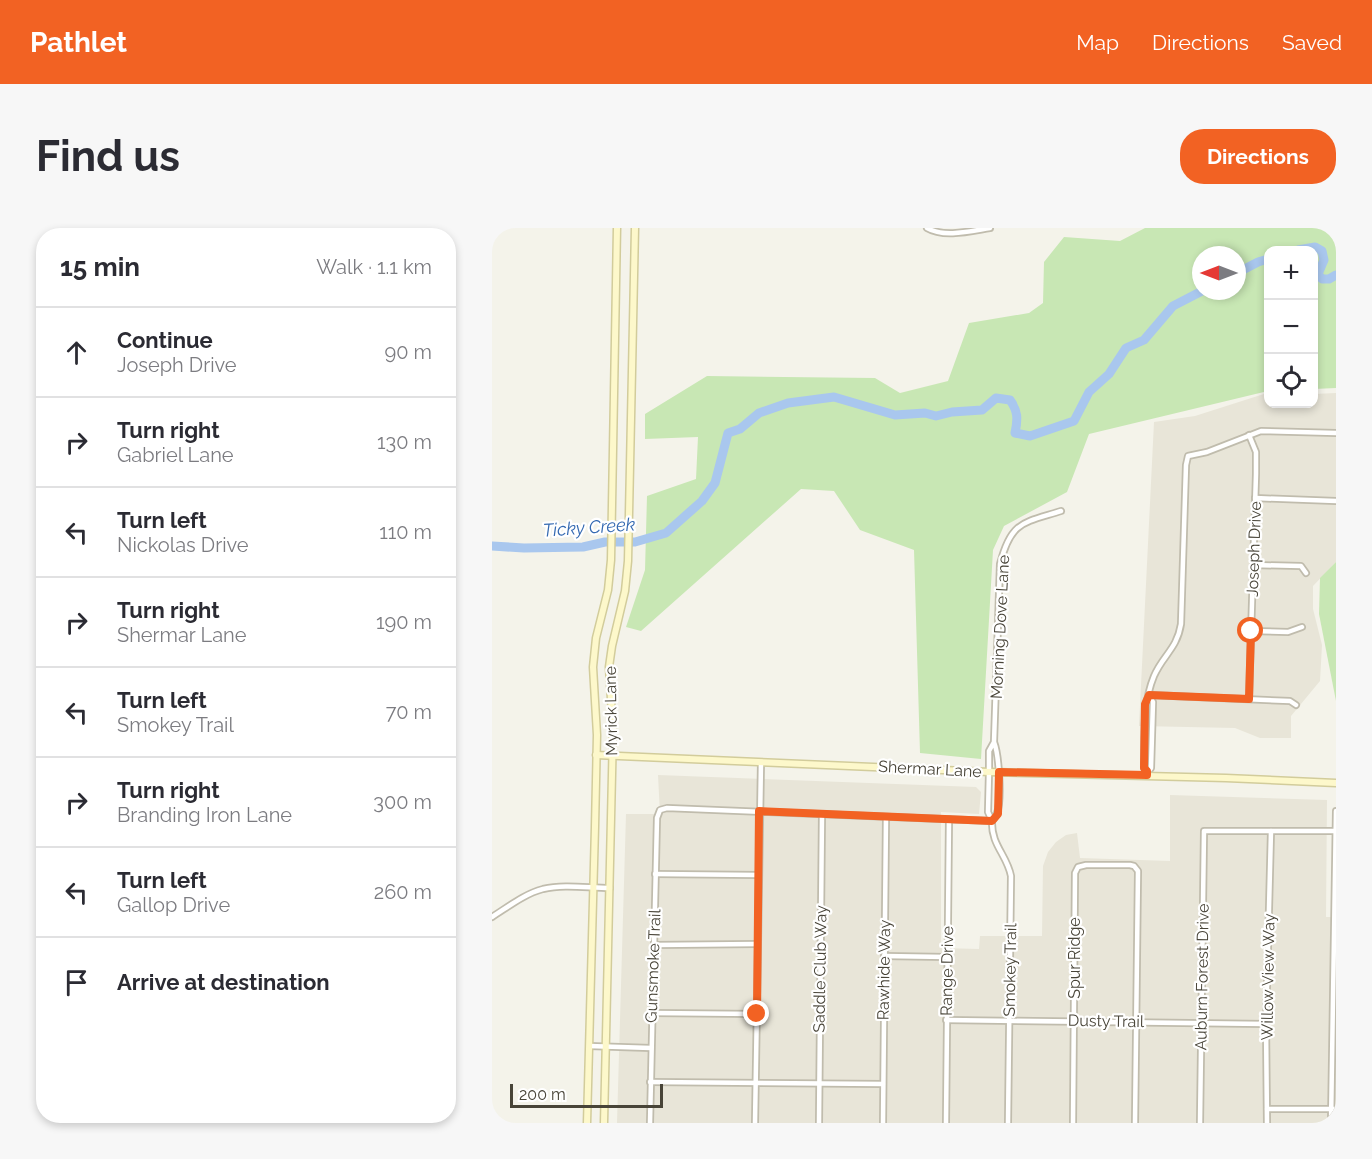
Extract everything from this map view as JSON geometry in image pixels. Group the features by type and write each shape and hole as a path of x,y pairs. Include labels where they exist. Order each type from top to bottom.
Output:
{"street":[{"name":"Myrick Lane","path":"586,1123 596,755 593,667 596,638 608,590 610,560 617,228"},
{"name":"Myrick Lane","path":"604,1123 613,756 609,667 625,591 628,561 635,228"},
{"path":"927,228 948,233 990,228"},
{"path":"1149,695 1155,675 1178,640 1181,624 1188,456 1207,452 1261,431 1336,433"},
{"name":"Joseph Drive","path":"1249,435 1256,452 1249,699"},
{"path":"1255,498 1336,501"},
{"name":"Morning Dove Lane","path":"999,772 998,752 994,742 1000,564 1006,541 1022,524 1061,511"},
{"path":"1253,565 1301,566 1306,573"},
{"path":"1251,631 1288,632 1302,627"},
{"path":"1149,695 1290,701 1296,705"},
{"path":"1147,773 1151,768 1154,702 1149,695"},
{"name":"Morning Dove Lane","path":"989,772 989,751 994,742"},
{"name":"Shermar Lane","path":"596,755 989,772 1147,773 1336,783"},
{"path":"755,1123 760,762"},
{"name":"Smokey Trail","path":"989,772 988,812 992,821 994,841 1006,861 1011,876 1008,1123"},
{"name":"Smokey Trail","path":"992,821 998,814 999,772"},
{"name":"Gunsmoke Trail","path":"650,1123 657,818 660,810 666,808 759,811"},
{"path":"759,811 992,821"},
{"path":"1331,1123 1334,1109 1336,812"},
{"name":"Saddle Club Way","path":"819,1123 822,814"},
{"name":"Rawhide Way","path":"883,1123 886,817"},
{"name":"Range Drive","path":"946,1123 949,819"},
{"name":"Auburn Forest Drive","path":"1200,1123 1204,831 1270,831"},
{"path":"1270,831 1335,831"},
{"name":"Willow View Way","path":"1267,1123 1266,1024 1270,831"},
{"name":"Spur Ridge","path":"1072,1123 1075,873 1078,867 1130,865 1137,868 1137,1022"},
{"path":"655,874 758,875"},
{"path":"492,917 542,890 564,887 610,888"},
{"path":"654,945 757,944"},
{"path":"884,956 947,957"},
{"path":"652,1013 757,1014"},
{"name":"Dusty Trail","path":"946,1020 1266,1024"},
{"path":"1135,1123 1137,1022"},
{"path":"589,1046 651,1048"},
{"path":"650,1082 883,1084"},
{"path":"1267,1109 1334,1109"}],"shaded area":[{"path":"1336,393 1336,562 1313,586 1313,609 1322,645 1320,681 1291,716 1291,738 1260,738 1235,728 1139,726 1154,422 1195,416 1264,394 1264,408 1318,408 1318,394"},
{"path":"658,775 976,787 981,792 979,814 941,812 941,948 979,949 980,936 1042,936 1043,866 1048,852 1066,835 1077,833 1080,858 1170,861 1170,795 1327,800 1326,917 1336,917 1336,1123 617,1123 626,814 660,814"}],"green space":[{"path":"1145,228 1336,228 1336,388 1318,389 1318,246 1264,246 1264,392 1089,434 1067,492 1004,526 993,550 981,759 920,753 914,550 860,530 834,491 801,489 641,631 626,627 645,570 647,496 696,479 698,437 645,439 645,414 707,376 875,378 900,393 948,381 969,323 1029,313 1043,303 1044,262 1064,237 1120,241"},
{"path":"1336,562 1336,701 1319,614 1320,578"}],"waterway":[{"name":"Ticky Creek","path":"1318,249 1322,251 1324,260 1318,274"},
{"name":"Ticky Creek","path":"1246,268 1264,260"},
{"name":"Ticky Creek","path":"1318,274 1322,279 1329,279 1336,275"},
{"name":"Ticky Creek","path":"492,546 583,547 605,542 635,542 666,533 702,501 715,483 728,433 740,429 759,413 788,403 834,397 895,415 925,413 936,416 952,412 982,410 996,398 1010,400 1013,404 1017,415 1015,433 1030,436 1074,421 1089,392 1109,374 1126,348 1144,340 1173,306 1192,296"}],"route":[{"path":"757,1014 759,811 992,821 998,814 999,772 1147,775 1144,768 1145,704 1149,695 1249,699 1251,631"}]}
